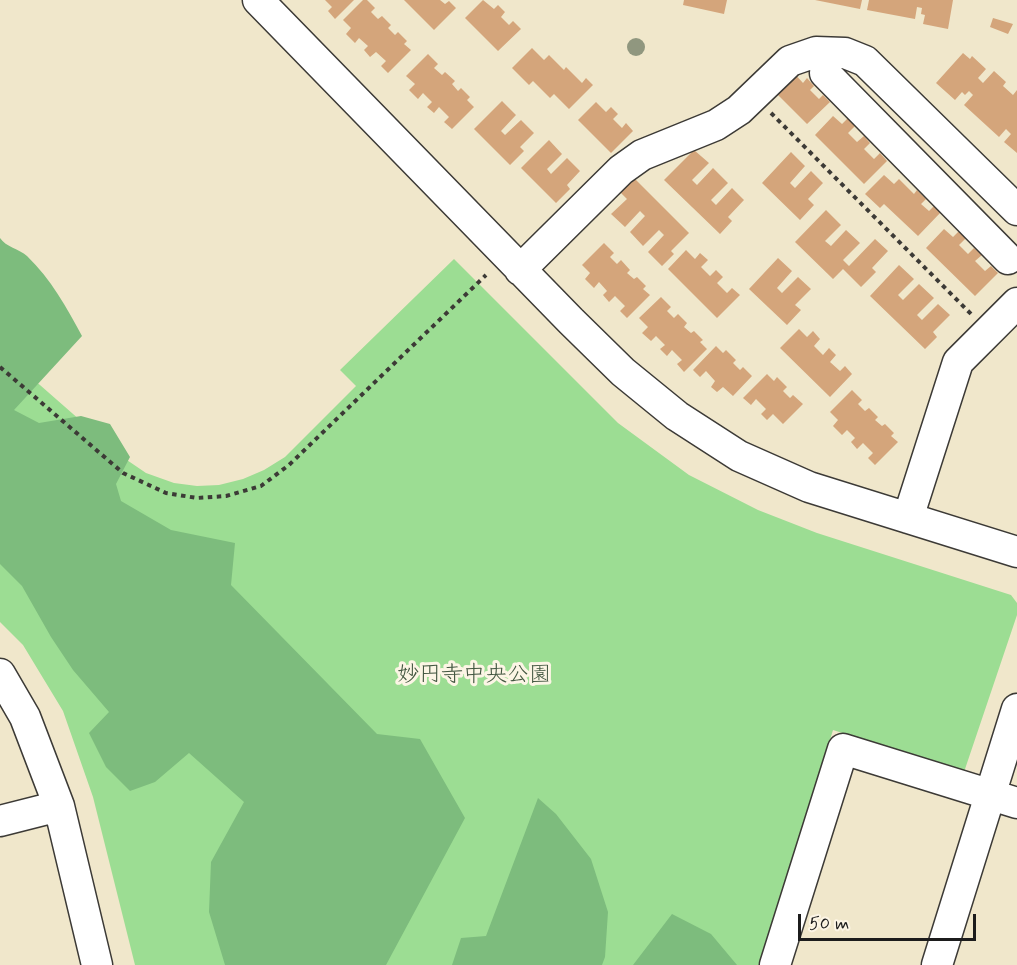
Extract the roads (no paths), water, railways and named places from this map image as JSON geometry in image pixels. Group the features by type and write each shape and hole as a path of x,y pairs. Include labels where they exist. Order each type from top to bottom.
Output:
{"street":[{"path":"258,0 519,270 622,372 676,417 739,456 809,487 1017,552"},
{"path":"519,270 628,165 642,155 716,125 739,110 790,61 816,52 845,53 865,61 1017,210"},
{"path":"865,61 833,80 1008,260"},
{"path":"958,208 987,180"},
{"path":"908,518 958,362 1017,303"},
{"path":"0,674 25,717 59,806 97,965"},
{"path":"937,965 1004,798 1017,709"},
{"path":"775,965 843,749 1004,798"},
{"path":"0,821 59,806"}],"park label":[{"name":"妙円寺中央公園","path":"474,676"}]}
